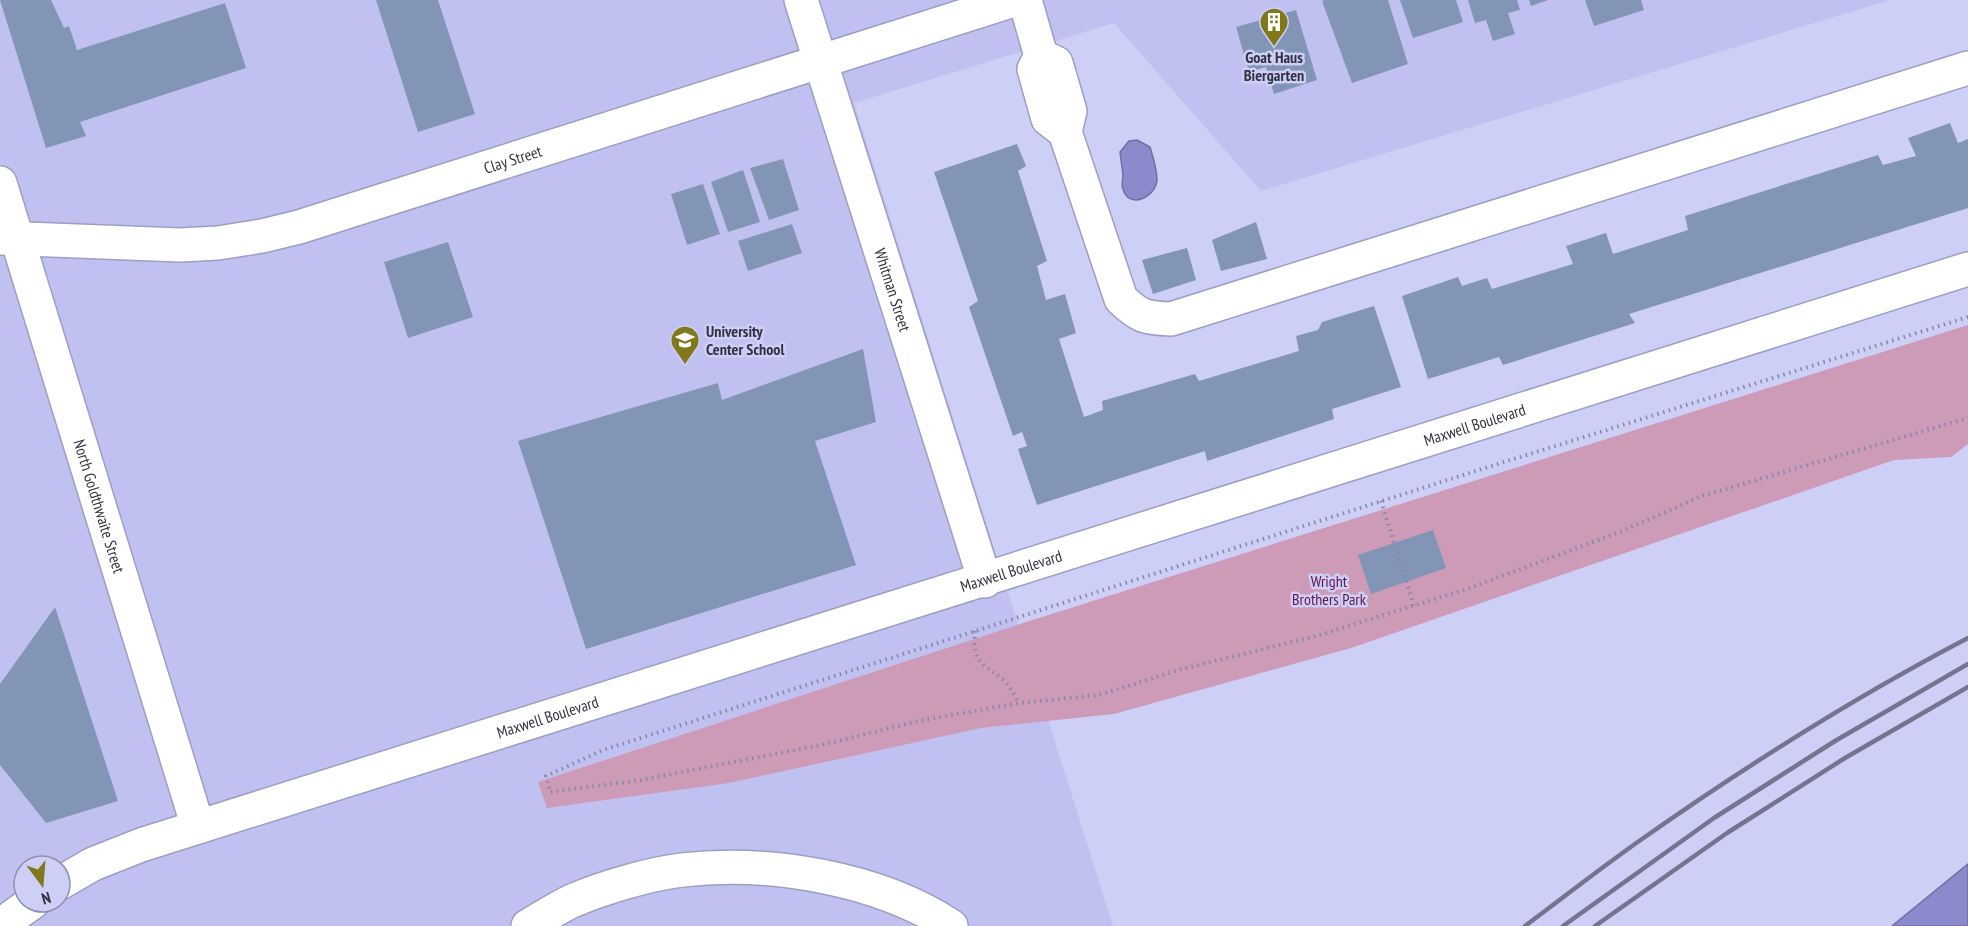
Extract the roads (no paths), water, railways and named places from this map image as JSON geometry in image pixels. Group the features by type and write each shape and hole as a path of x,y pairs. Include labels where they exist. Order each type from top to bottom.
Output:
{"main road":[{"name":"Whitman Street","path":"801,0 985,581"},
{"name":"Clay Street","path":"9,238 180,245 219,243 262,236 322,220 1014,0"},
{"path":"1025,0 1041,56 1034,69 1048,119 1065,132 1120,299 1134,311 1149,318 1172,319 1968,69"},
{"name":"North Goldthwaite Street","path":"0,183 9,238 198,827"},
{"name":"Maxwell Boulevard","path":"72,876 93,864 141,845 985,581 1968,269"},
{"path":"528,926 570,902 621,884 681,870 741,867 843,880 891,896 951,926"},
{"path":"4,926 16,914"}],"railway":[{"path":"1525,926 1642,839 1721,785 1843,708 1968,638"},
{"path":"1563,926 1714,818 1835,741 1968,664"},
{"path":"1595,926 1727,833 1845,758 1968,687"}],"place":[{"name":"Goat Haus Biergarten","path":"1274,48"},
{"name":"University Center School","path":"685,366"}],"park label":[{"name":"Wright Brothers Park","path":"1329,590"}]}
